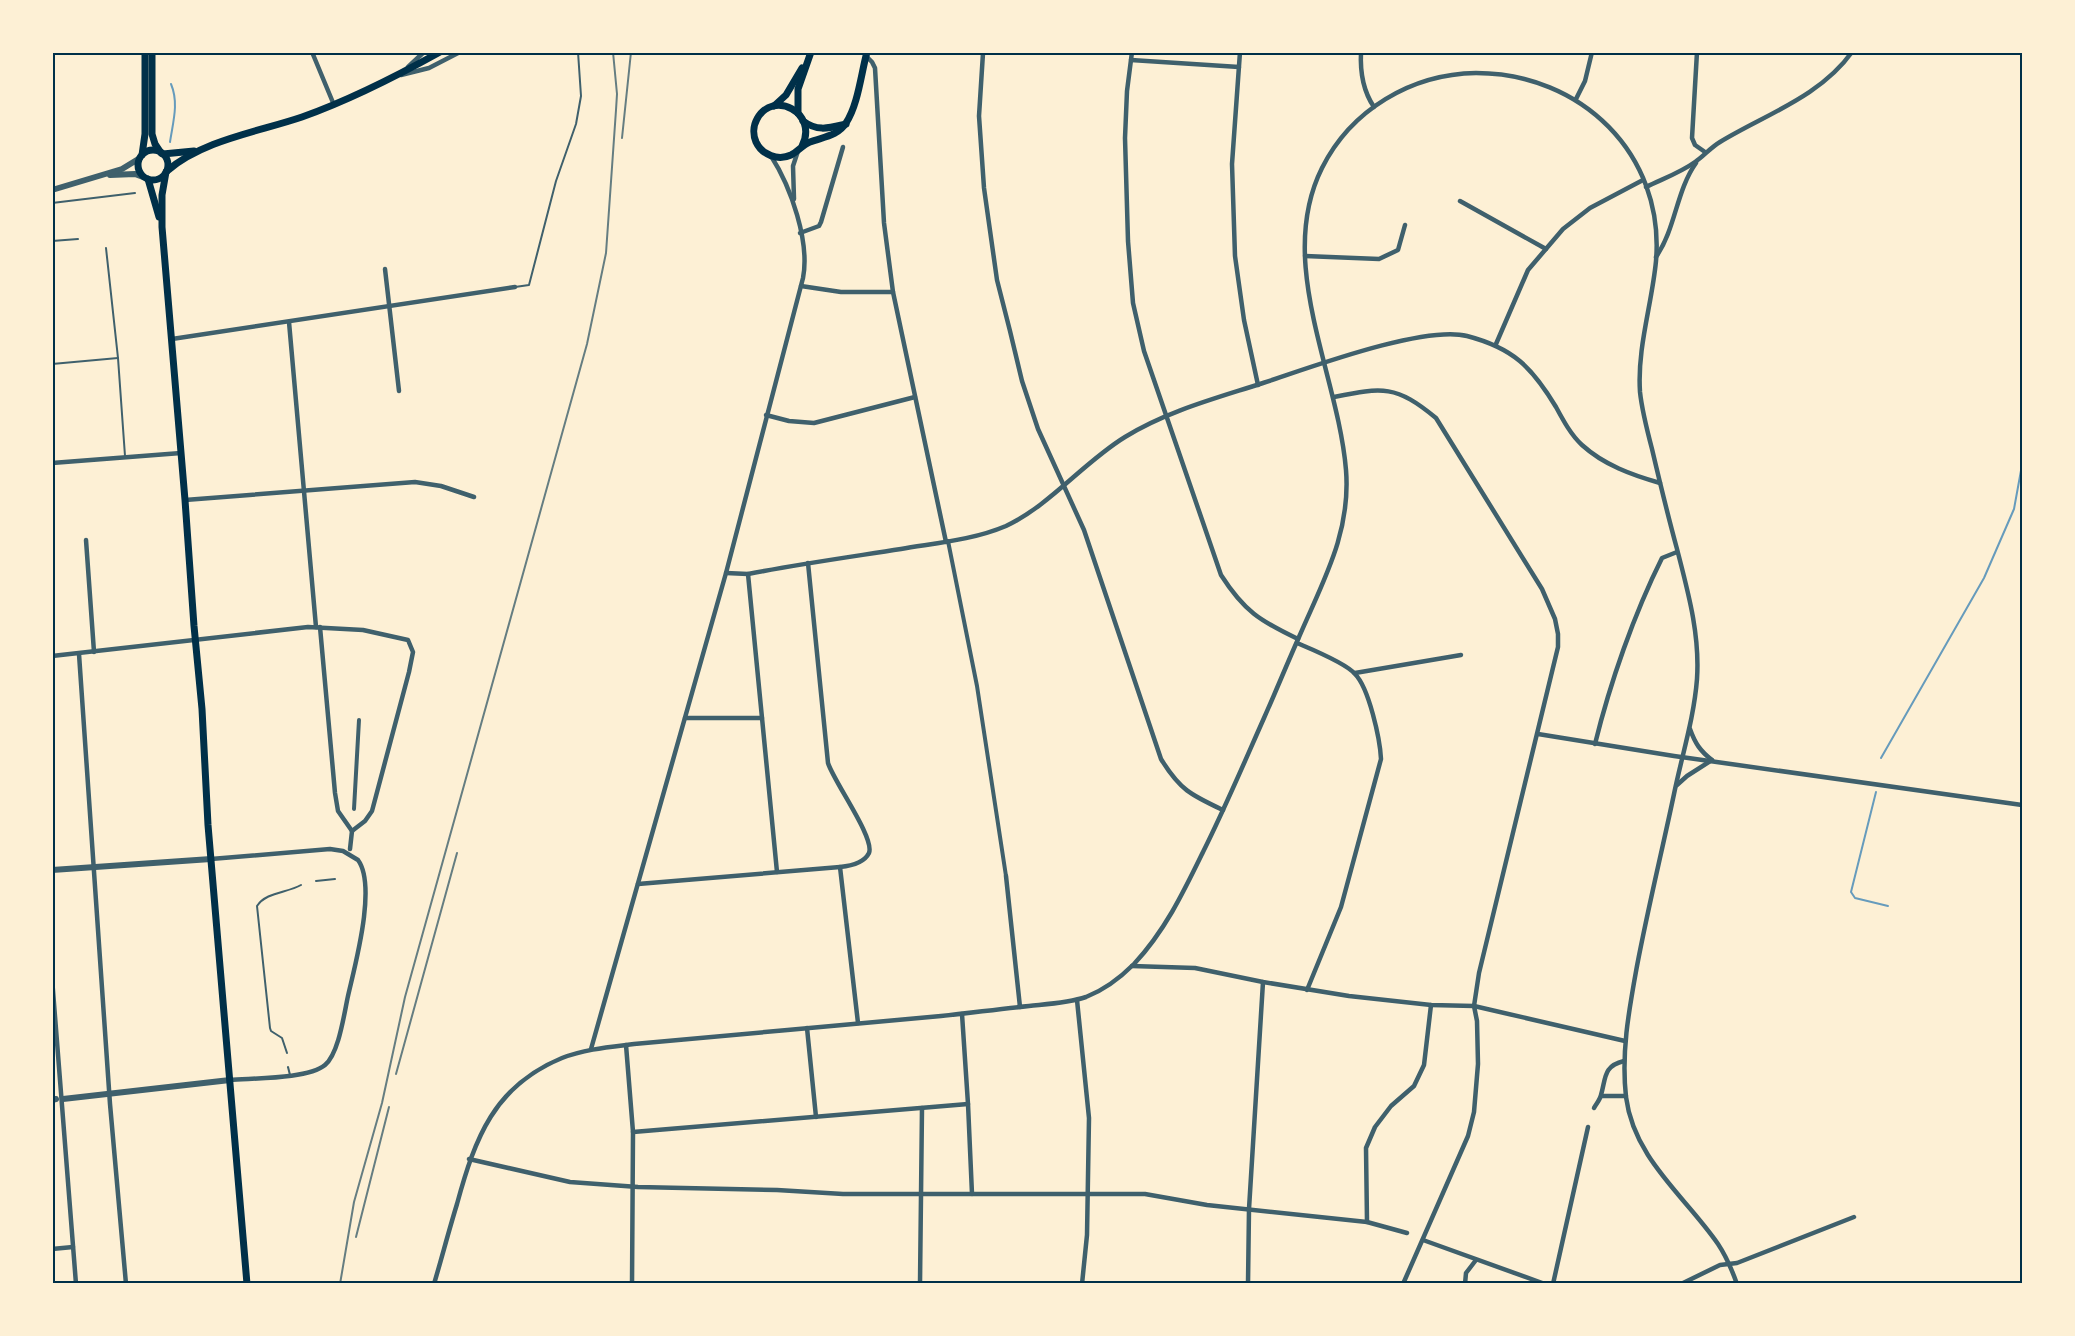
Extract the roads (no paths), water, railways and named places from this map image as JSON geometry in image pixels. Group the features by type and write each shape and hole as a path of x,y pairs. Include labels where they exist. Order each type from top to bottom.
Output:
{"main road":[{"path":"145,52 145,134 138,168 153,192 162,227"},
{"path":"152,52 152,134 155,144 167,162 162,195 162,227 202,709 204,773 247,1284"},
{"path":"141,156 151,150 162,154 199,150 334,105 440,52"},
{"path":"809,56 786,95 759,116 754,130 756,140 759,147 771,156 786,157 800,147 839,132 846,124 856,98 867,54"},
{"path":"800,147 806,133 802,119 797,112 797,99 809,56"},
{"path":"774,106 795,110 810,126 823,129 846,124"},
{"path":"146,178 156,180 199,150"}],"street":[{"path":"312,52 334,105"},
{"path":"396,76 424,52"},
{"path":"396,76 423,70 460,52"},
{"path":"978,52 988,53"},
{"path":"1132,52 1127,91 1125,138 1128,241 1133,303 1144,351 1221,575 1236,598 1254,615 1355,673 1365,691 1380,744 1381,759 1341,907 1307,990"},
{"path":"1240,52 1232,164 1235,256 1244,320 1258,385"},
{"path":"1361,52 1364,85 1374,107"},
{"path":"1576,99 1586,81 1592,52"},
{"path":"1697,52 1692,140 1699,149 1705,152"},
{"path":"1656,256 1665,243 1684,182 1705,152 1793,103 1846,61 1852,52"},
{"path":"983,53 979,116 986,207 997,280 1022,381 1038,429 1084,530 1161,759 1173,779 1190,794 1223,810"},
{"path":"867,54 874,68 884,223 893,292 977,686 1006,876 1020,1007"},
{"path":"1131,60 1239,67"},
{"path":"434,1284 469,1159 484,1126 501,1102 526,1077 564,1057 591,1049 626,1045 962,1014 1077,1000 1097,993 1132,966 1169,920 1223,810 1325,579 1341,534 1346,497 1342,434 1310,305 1305,256 1307,216 1318,175 1346,133 1374,107 1400,90 1437,77 1477,73 1515,77 1554,88 1576,99 1611,128 1630,155 1646,187 1654,219 1656,256 1640,366 1640,392 1694,617 1698,660 1697,690 1690,727 1645,924 1625,1041 1626,1096 1636,1136 1649,1158 1717,1242 1737,1284"},
{"path":"591,1049 726,573 801,286 805,255 795,207 793,166 800,147"},
{"path":"800,233 819,226 822,222 843,147"},
{"path":"52,190 124,168 141,156"},
{"path":"771,156 784,177 795,207"},
{"path":"1646,187 1697,161"},
{"path":"101,176 127,174 146,178"},
{"path":"1496,344 1528,270 1563,229 1590,208 1643,180"},
{"path":"1460,201 1546,249"},
{"path":"1305,256 1379,259 1398,250 1405,225"},
{"path":"385,269 399,391"},
{"path":"801,286 841,292 893,292"},
{"path":"172,339 515,287"},
{"path":"57,1099 305,1073 320,1068 330,1059 335,1048 359,948 364,912 364,876 361,864 350,849 352,831 338,811 335,793 289,322"},
{"path":"726,573 748,574 947,542 1006,526 1063,486 1098,455 1127,435 1166,415 1324,363 1431,335 1463,335 1496,344 1521,361 1542,383 1565,423 1581,444 1608,464 1660,483"},
{"path":"1334,397 1367,390 1391,390 1416,401 1436,418 1533,574 1550,605 1558,634 1558,647 1538,734 1479,973 1474,1006 1477,1021 1478,1064 1474,1112 1468,1136 1403,1284"},
{"path":"766,415 789,421 814,423 915,398"},
{"path":"52,463 181,453"},
{"path":"185,500 415,482 441,486 474,497"},
{"path":"86,540 94,652"},
{"path":"1595,744 1603,713 1647,589 1662,558 1677,552"},
{"path":"638,884 840,867 866,858 870,849 867,834 832,775 828,764 808,563"},
{"path":"748,574 777,872"},
{"path":"52,656 318,627 363,630 408,640 413,651 372,811 365,821 352,831"},
{"path":"79,654 109,1094 126,1284"},
{"path":"1355,673 1461,655"},
{"path":"685,718 762,718"},
{"path":"354,809 359,720"},
{"path":"1690,727 1700,751 1712,760"},
{"path":"1538,734 2022,805"},
{"path":"1675,787 1687,776 1712,760"},
{"path":"52,870 330,849 354,856"},
{"path":"343,851 350,849"},
{"path":"840,867 858,1023"},
{"path":"1132,966 1195,968 1349,996 1431,1005 1474,1006 1625,1041"},
{"path":"53,980 57,1099 76,1284"},
{"path":"1248,1284 1249,1209 1263,982"},
{"path":"1077,1000 1089,1118 1089,1193 1082,1284"},
{"path":"1367,1222 1366,1148 1375,1127 1391,1106 1414,1086 1424,1065 1431,1005"},
{"path":"962,1014 972,1194"},
{"path":"807,1028 816,1117"},
{"path":"626,1045 633,1132 632,1284"},
{"path":"1594,1108 1601,1096 1609,1069 1614,1064 1624,1061"},
{"path":"1601,1096 1626,1096"},
{"path":"633,1132 968,1104"},
{"path":"920,1284 922,1108"},
{"path":"1553,1284 1588,1127"},
{"path":"469,1159 570,1182 633,1187 843,1194 1145,1194 1208,1205 1367,1222 1407,1233"},
{"path":"1681,1284 1720,1265 1737,1263 1854,1217"},
{"path":"1423,1240 1545,1284"},
{"path":"52,1249 73,1247"},
{"path":"1466,1284 1466,1273 1476,1260"}],"lane":[{"path":"515,287 529,285 556,181 576,124 580,96 578,52"},
{"path":"52,203 135,193"},
{"path":"52,241 78,239"},
{"path":"106,248 118,358 125,458"},
{"path":"52,364 118,358"},
{"path":"316,881 334,879"},
{"path":"287,1053 282,1038 270,1028 257,906 266,897 302,885"},
{"path":"288,1067 290,1075"}],"waterway":[{"path":"170,142 175,105 171,84"},
{"path":"1881,758 1984,578 2014,509 2022,465"},
{"path":"1876,792 1851,892 1855,898 1888,906"}],"railway":[{"path":"340,1284 354,1202 382,1103 405,997 587,344 606,253 617,94 613,52"},
{"path":"622,138 631,52"},
{"path":"396,1074 457,853"},
{"path":"356,1237 389,1107"}]}
